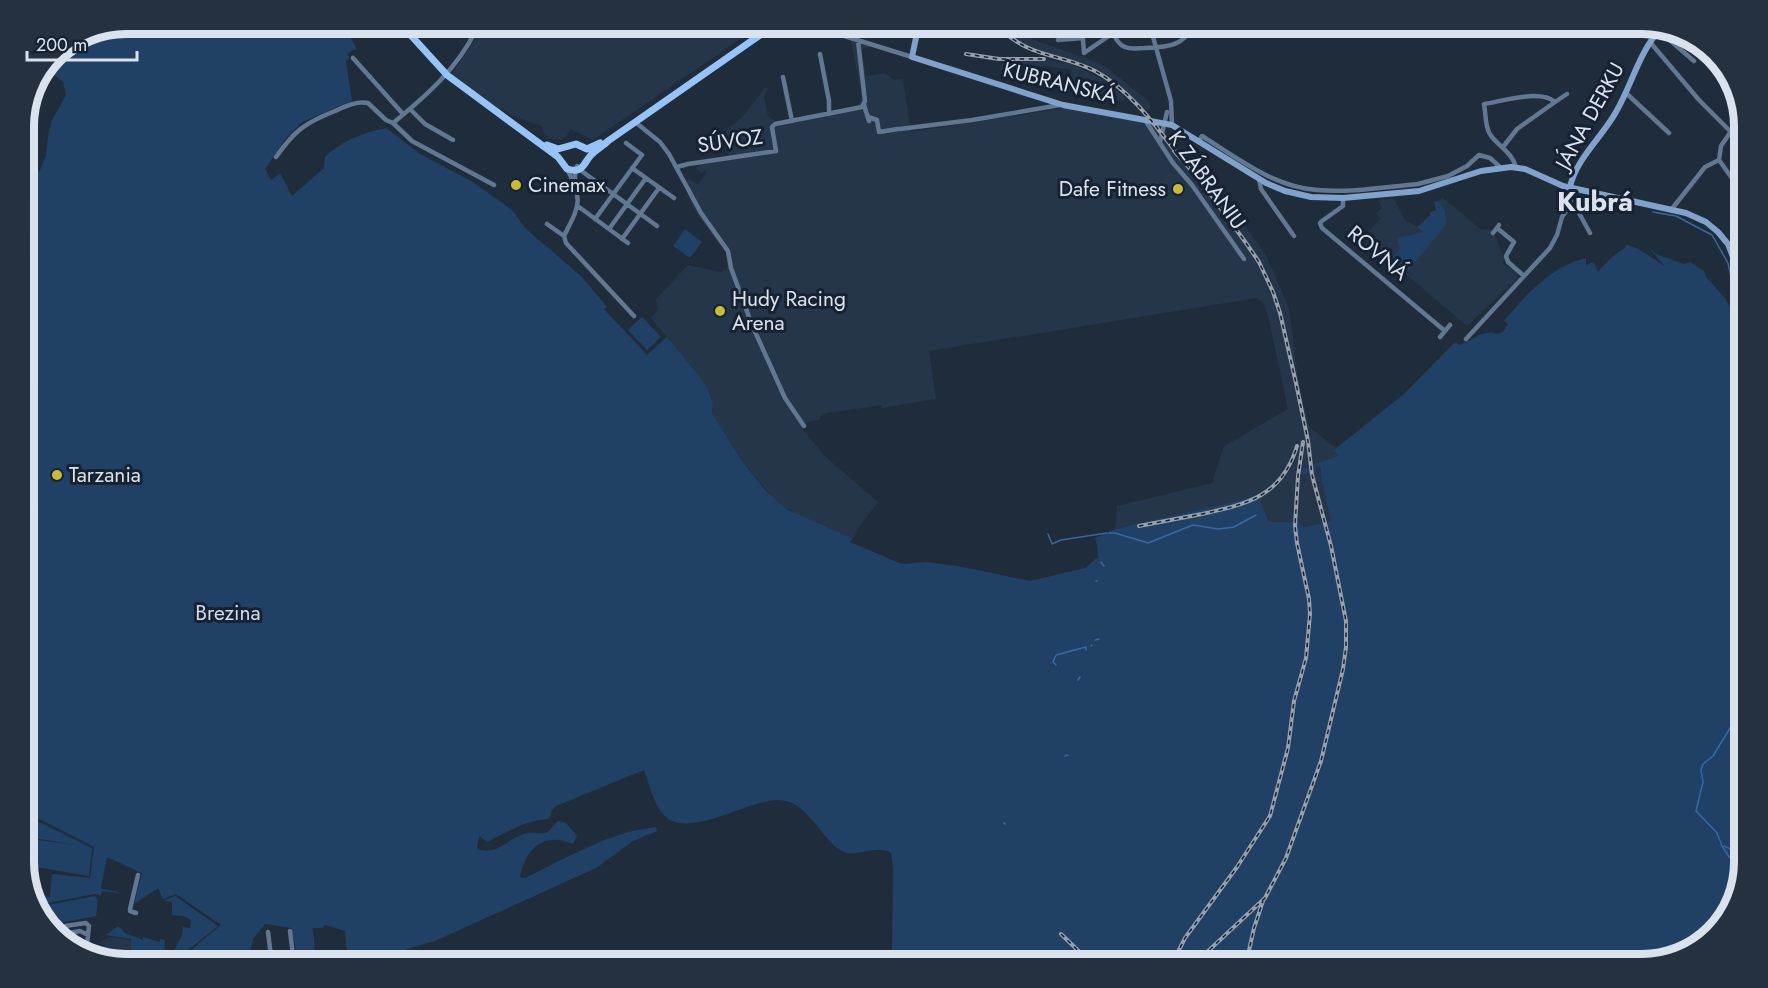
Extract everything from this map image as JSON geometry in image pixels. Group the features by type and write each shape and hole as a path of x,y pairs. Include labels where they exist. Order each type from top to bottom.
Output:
{"main road":[{"path":"410,34 447,75 544,145 562,155 569,166 576,171"},
{"path":"576,171 590,153 762,34"},
{"path":"544,145 556,146 571,140 588,146 603,144"},
{"path":"575,141 585,153 584,159"},
{"path":"562,155 573,144 592,148 603,144"},
{"path":"576,171 603,144"}],"street":[{"path":"393,123 447,75 466,50 474,34"},
{"name":"KUBRANSKÁ","path":"841,34 1063,105 1169,124 1227,155 1257,175 1286,187 1343,198 1385,195 1500,167 1516,167 1570,188 1698,217 1712,227 1728,244 1733,258"},
{"path":"912,57 917,34"},
{"path":"1083,34 1084,55 1112,34"},
{"path":"1114,34 1125,48 1178,44 1187,34"},
{"path":"1152,34 1171,101 1169,124 1161,133 1160,142"},
{"name":"JÁNA DERKU","path":"1570,188 1572,178 1609,123 1655,35"},
{"path":"1058,40 1083,38"},
{"name":"JÁNA DERKU","path":"1669,39 1694,61"},
{"path":"858,41 864,105 868,119 877,120 879,132 1063,105"},
{"path":"1650,41 1699,100 1730,131"},
{"path":"820,54 829,100 829,114"},
{"path":"353,58 404,114"},
{"path":"783,76 792,121"},
{"path":"1626,93 1669,133"},
{"path":"1503,147 1517,129 1567,94"},
{"path":"1516,167 1514,160 1491,136 1487,127 1484,104 1538,95 1551,98 1555,102"},
{"path":"1153,121 1161,119 1167,112 1171,101"},
{"path":"276,157 289,139 304,125 354,103 368,103 412,141 494,184"},
{"name":"SÚVOZ","path":"677,167 776,151 772,127 775,124 859,109 864,105"},
{"path":"410,109 425,124 453,140"},
{"path":"1167,112 1169,124"},
{"name":"K ZÁBRANIU","path":"1144,120 1244,259"},
{"path":"635,122 663,146 702,213 728,251 730,268 752,325 785,398 804,426"},
{"path":"1733,127 1721,146 1719,160 1733,180"},
{"path":"595,219 642,155 626,143"},
{"name":"KUBRANSKÁ","path":"1449,179 1481,155 1490,158 1500,167"},
{"path":"1670,211 1705,167 1719,160"},
{"path":"1467,166 1470,174"},
{"path":"632,168 674,198"},
{"path":"564,236 579,207 575,184 576,171"},
{"path":"575,184 576,171"},
{"path":"576,171 657,226"},
{"path":"1257,175 1261,189 1294,236"},
{"path":"609,229 646,178"},
{"path":"1384,187 1385,195"},
{"name":"KUBRANSKÁ","path":"1317,194 1384,187 1419,188"},
{"path":"622,239 659,188"},
{"path":"1570,188 1571,204 1590,233"},
{"path":"1351,189 1352,197"},
{"name":"ROVNÁ","path":"1343,198 1343,206 1322,221 1322,228 1445,331"},
{"path":"1466,339 1550,248 1557,235 1562,217 1571,204"},
{"path":"579,207 628,243"},
{"path":"547,224 564,236 566,243 634,316"},
{"path":"1493,233 1498,226 1514,242 1506,256 1508,262 1524,276"},
{"path":"1440,337 1450,325"},
{"path":"136,913 130,909 138,875"},
{"path":"61,926 84,922 88,924 87,945"},
{"path":"290,931 293,954"},
{"path":"69,933 88,932"},
{"path":"268,932 271,954"}],"shaded area":[{"path":"478,34 747,34 593,140 570,129 567,136 560,140 550,139 545,135 541,126 511,115 501,108 500,110 452,74"},
{"path":"1021,34 1106,67 1150,103 1150,109 1146,110 1105,75 1078,62 1035,50 1011,35"},
{"path":"851,41 872,47 862,50 866,76 885,73 894,80 903,79 911,132 1065,108 1158,124 1176,147 1221,193 1266,255 1289,308 1298,378 1308,423 1310,428 1336,448 1334,450 1340,455 1297,470 1313,472 1317,465 1321,468 1321,477 1332,521 1304,527 1299,522 1269,522 1257,494 1246,499 1115,529 1117,506 1212,483 1224,446 1288,409 1269,320 1264,304 1257,298 929,351 936,399 882,408 881,405 822,414 819,420 808,422 802,429 827,458 878,502 851,538 798,516 773,498 742,461 712,413 713,402 705,383 651,318 658,310 656,299 688,265 721,272 727,270 726,253 696,213 688,197 685,186 688,178 698,185 707,172 705,170 702,173 695,168 729,155 726,131 743,116 765,88 767,88 764,97 768,116 775,121 857,107 862,97"},
{"path":"1045,60 1072,64 1105,81 1125,97 1124,101 1075,91 1074,81 1070,79 1071,70 1046,66 999,71 1002,64"},
{"path":"1442,197 1480,229 1493,230 1504,258 1502,263 1518,274 1516,276 1518,278 1467,326 1363,238 1380,219 1376,214 1382,207 1378,200 1394,199 1405,220 1435,237 1445,210 1438,201"},
{"path":"221,925 246,954 186,954"},
{"path":"109,937 131,940 129,954 104,950 104,945 97,944"}],"green space":[{"name":"Brezina","path":"348,34 357,49 347,55 350,57 346,61 352,101 302,122 286,138 265,169 271,180 280,173 292,196 324,168 325,157 339,146 361,135 386,128 420,154 473,182 513,211 525,228 582,277 607,307 604,309 647,355 667,337 705,383 713,402 712,413 742,461 766,491 786,509 851,538 860,527 850,542 902,564 926,562 958,566 1030,581 1085,568 1098,557 1095,538 1115,529 1245,499 1257,494 1269,522 1299,522 1304,527 1331,521 1321,468 1317,465 1314,472 1297,475 1296,471 1339,455 1334,450 1405,393 1455,342 1459,345 1483,334 1503,332 1508,324 1504,321 1530,292 1551,275 1574,262 1586,258 1586,265 1594,262 1598,272 1626,245 1640,250 1665,266 1647,246 1656,254 1684,264 1690,262 1704,271 1706,277 1725,298 1733,313 1734,862 1727,897 1715,918 1698,935 1677,947 1642,954 893,954 891,853 885,850 844,852 831,843 812,819 797,806 779,800 751,806 701,822 672,821 659,808 644,770 556,806 549,819 525,824 487,842 479,836 477,849 492,850 520,835 547,833 558,821 566,823 577,836 573,844 551,840 537,846 524,862 520,877 525,878 605,840 656,827 657,831 633,841 596,868 435,941 407,949 405,954 347,954 345,931 325,925 323,928 312,928 315,954 297,954 291,928 265,924 253,939 250,954 187,954 221,925 176,894 163,899 158,888 134,904 142,873 107,857 101,887 119,893 102,891 101,896 95,894 45,904 41,896 50,897 52,874 90,878 94,847 35,818 35,176 46,155 52,120 66,95 63,82 52,73 66,57 97,39 114,35"},
{"path":"1438,201 1445,210 1446,225 1406,273 1390,260 1400,249 1397,238 1424,232 1417,227 1430,215 1430,212 1436,210 1434,202"},
{"path":"685,229 702,242 690,258 673,246"},
{"path":"642,317 661,337 647,350 628,330"},
{"path":"35,821 92,848 89,876 35,867 35,842 76,845 35,838"},
{"path":"95,896 98,900 96,916 58,923 46,905"},
{"path":"175,896 218,926 183,954 165,954 165,950 174,951 182,935 183,927 190,928 191,920 184,916 172,915 172,902 164,900"},
{"path":"118,926 123,932 143,940 143,937 160,942 160,939 165,940 164,954 130,954 131,939 106,935"}],"waterway":[{"path":"1653,212 1676,216 1712,235 1728,263 1733,287"},
{"path":"1109,533 1148,543 1193,525 1218,529 1234,527 1256,515"},
{"path":"1048,534 1052,544 1061,540 1107,533"},
{"path":"1101,562 1104,566"},
{"path":"1095,640 1099,639"},
{"path":"1056,665 1053,662 1056,655 1086,647 1086,650"},
{"path":"1730,858 1717,833 1696,811 1703,782 1701,770 1703,764 1713,756 1734,722"},
{"path":"1724,846 1734,851"}],"railway":[{"path":"1007,34 1022,45 1082,65 1108,79 1131,98 1179,156"},
{"path":"966,54 999,59 1044,59"},
{"path":"1174,151 1200,180 1246,243 1259,262 1273,292 1296,383 1308,441 1312,475 1331,546 1346,621 1343,669 1321,761 1286,858 1265,898 1205,954"},
{"path":"1177,954 1185,938 1237,867 1270,816 1288,748 1294,701 1306,658 1310,614 1295,526 1303,442"},
{"path":"1139,526 1219,510 1261,495 1282,476 1297,446"},
{"path":"1248,954 1263,901"},
{"path":"1061,934 1082,954"}],"place":[{"name":"Cinemax","path":"516,185"},
{"name":"Dafe Fitness","path":"1178,189"},
{"name":"Hudy Racing Arena","path":"720,311"},
{"name":"Tarzania","path":"57,475"}],"district":[{"name":"Kubrá","path":"1595,202"}]}
